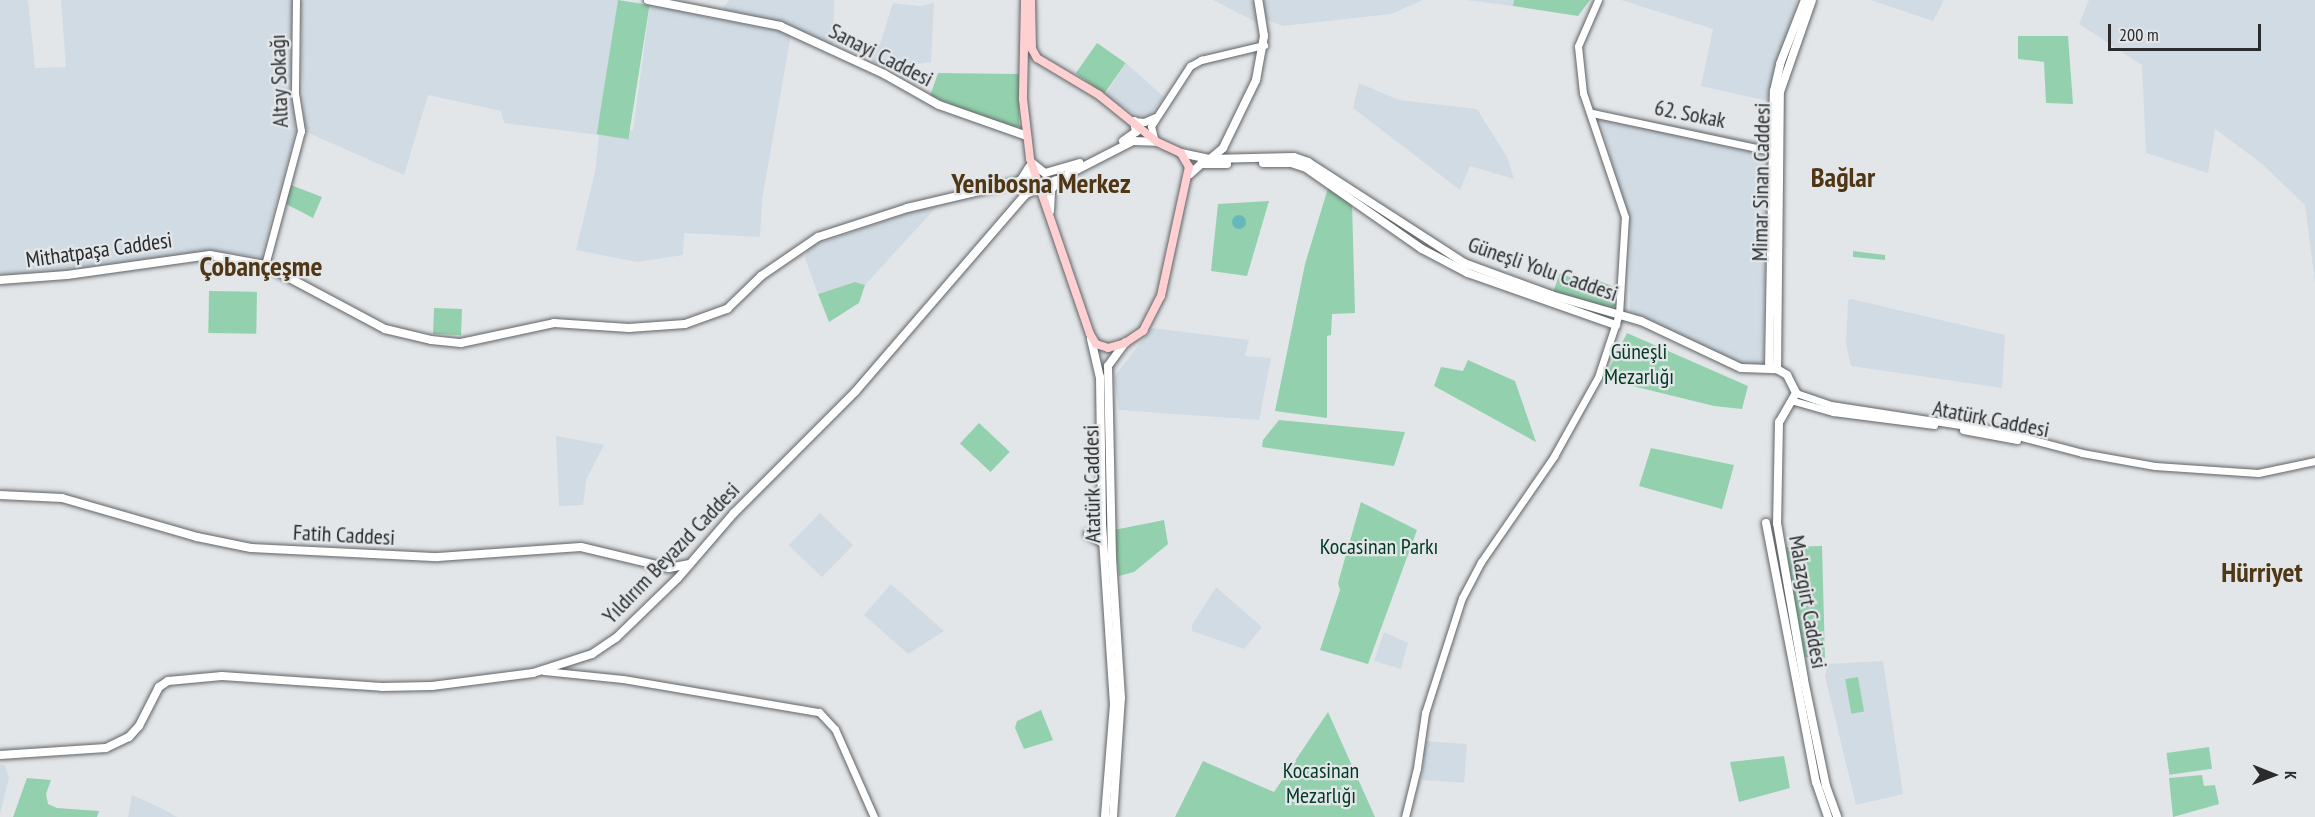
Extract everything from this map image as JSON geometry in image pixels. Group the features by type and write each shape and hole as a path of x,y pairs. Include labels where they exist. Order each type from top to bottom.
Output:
{"main road":[{"name":"Sanayi Caddesi","path":"648,0 780,26 884,74 939,105 1024,135"},
{"path":"1025,0 1024,135 1040,190 1050,211 1090,334 1100,377 1103,543 1114,704 1105,817"},
{"path":"1031,0 1032,49 1045,63 1134,121 1157,142 1181,153 1190,174"},
{"path":"1210,159 1222,148 1256,80 1264,45 1258,0"},
{"name":"Mimar Sinan Caddesi","path":"1773,369 1771,149 1774,91 1780,64 1805,0"},
{"name":"Mimar Sinan Caddesi","path":"1773,369 1780,92 1812,0"},
{"path":"1023,69 1045,63"},
{"path":"1030,159 1045,173 1064,170 1131,137 1136,129 1134,121"},
{"path":"1025,195 1040,190 1133,141 1157,142"},
{"name":"Güneşli Yolu Caddesi","path":"1181,153 1210,159 1294,157 1308,162 1464,263 1551,295 1619,314 1667,331 1741,368 1773,369"},
{"name":"Mithatpaşa Caddesi","path":"0,279 68,275 210,255 265,265 385,329 431,340 461,343 554,323 629,328 685,324 727,309 806,243 907,208 1021,180 1030,159"},
{"name":"Yıldırım Beyazıd Caddesi","path":"0,755 106,748 129,737 139,726 159,687 168,681 222,676 408,687 544,671 592,654 608,643 678,578 734,513 855,393 1025,195 1032,178 1030,159"},
{"name":"Güneşli Yolu Caddesi","path":"1190,174 1201,164 1291,163 1306,168 1422,249 1468,273 1616,325"},
{"name":"Atatürk Caddesi","path":"1113,817 1121,698 1112,557 1108,366 1125,343 1143,331 1161,296 1190,174"},
{"path":"1050,211 1051,190 1061,178"},
{"path":"1090,334 1102,348 1125,343"},
{"path":"1773,369 1791,379 1795,397"},
{"name":"Malazgirt Caddesi","path":"1795,397 1779,422 1777,523 1806,691 1826,786 1837,817"},
{"name":"Fatih Caddesi","path":"0,495 63,498 197,537 251,548 438,557 581,547 669,568 690,564"},
{"name":"Malazgirt Caddesi","path":"1766,523 1816,782 1828,817"},
{"path":"1088,534 1103,543"},
{"path":"669,568 678,578"}],"street":[{"name":"Altay Sokağı","path":"265,265 301,131 296,93 296,0"},
{"path":"1405,817 1417,768 1425,712 1462,598 1554,456 1598,377 1619,314 1624,217 1592,112 1583,93 1578,43 1598,0"},
{"path":"1157,142 1151,131 1157,116 1195,63 1264,45"},
{"name":"62. Sokak","path":"1592,112 1771,149 1779,156"},
{"path":"1134,121 1149,121 1157,116"},
{"name":"Atatürk Caddesi","path":"1795,397 1833,412 1997,434 2124,464 2258,473 2315,461"},
{"path":"1766,523 1777,523"},
{"path":"544,671 819,712 835,729 874,817"}],"shaded area":[{"path":"0,0 28,0 35,68 66,67 61,0 294,0 295,133 261,257 215,251 62,272 0,275"},
{"path":"301,0 618,0 599,134 633,130 650,5 791,34 762,200 760,237 684,233 683,255 637,262 576,250 595,172 599,135 504,123 501,111 428,95 404,175 304,131"},
{"path":"729,0 834,0 833,47 794,29 723,8"},
{"path":"1213,0 1255,0 1258,23"},
{"path":"1261,0 1423,0 1391,14 1283,26 1267,20"},
{"path":"1466,0 1514,0 1513,6"},
{"path":"1621,0 1797,0 1768,101 1701,86 1713,29"},
{"path":"1871,0 1944,0 1933,21"},
{"path":"2089,0 2315,0 2315,283 2305,205 2261,163 2215,129 2208,173 2146,153 2142,65 2079,24"},
{"path":"893,3 920,6 934,3 931,62 886,69 855,52 880,44"},
{"path":"1126,63 1164,97 1149,116 1138,116 1105,95"},
{"path":"1359,83 1399,100 1477,109 1507,157 1514,179 1470,166 1460,190 1353,108"},
{"path":"1598,111 1768,143 1763,363 1743,366 1630,313 1630,226"},
{"path":"941,202 865,285 855,282 818,294 805,258 808,247"},
{"path":"1848,300 2005,335 2002,388 1851,366 1846,344"},
{"path":"1152,328 1249,340 1245,356 1271,358 1259,420 1119,410 1114,377"},
{"path":"556,436 604,445 586,480 583,505 559,506"},
{"path":"820,513 853,545 822,577 789,545"},
{"path":"891,584 944,631 908,654 864,615"},
{"path":"1216,587 1262,627 1244,649 1192,631 1192,625"},
{"path":"1384,632 1408,643 1401,669 1374,661"},
{"path":"1883,661 1903,794 1856,805 1825,676 1828,664"},
{"path":"1425,741 1467,744 1464,783 1422,780"},
{"path":"0,765 5,765 9,778 0,814"},
{"path":"132,795 161,808 177,817 128,817"}],"green space":[{"path":"618,0 650,5 628,139 597,134"},
{"path":"1514,0 1590,0 1578,16 1513,6"},
{"path":"2018,36 2068,36 2073,104 2046,103 2044,62 2018,59"},
{"path":"1097,43 1126,63 1104,93 1076,73"},
{"path":"938,73 1019,74 1019,126 1014,129 930,96"},
{"path":"291,185 322,197 313,218 286,204"},
{"path":"1328,188 1352,202 1355,313 1332,314 1331,335 1327,336 1327,418 1275,411 1305,264"},
{"path":"1269,201 1247,276 1211,271 1218,204"},
{"path":"1853,251 1885,255 1885,260 1853,257"},
{"path":"1560,273 1588,284 1594,279 1612,286 1613,295 1620,302 1611,309 1553,292"},
{"path":"855,282 865,285 859,303 829,322 818,294"},
{"path":"209,291 257,292 256,334 208,333"},
{"path":"434,308 462,309 461,335 433,334"},
{"name":"Güneşli Mezarlığı","path":"1627,333 1748,386 1742,409 1714,406 1604,379"},
{"path":"1468,360 1515,381 1536,442 1434,386 1441,367 1463,371"},
{"path":"1279,420 1405,432 1394,466 1262,447 1263,440"},
{"path":"979,423 1010,452 991,472 960,443"},
{"path":"1651,448 1734,465 1722,509 1639,486"},
{"name":"Kocasinan Parkı","path":"1361,502 1417,530 1368,664 1320,650 1340,590 1338,583"},
{"path":"1164,520 1168,544 1134,572 1119,576 1114,530"},
{"path":"1822,546 1825,658 1805,657 1785,547"},
{"path":"1858,677 1864,711 1851,714 1845,679"},
{"path":"1041,710 1053,740 1024,749 1015,728 1017,721"},
{"name":"Kocasinan Mezarlığı","path":"1328,712 1375,817 1175,817 1203,761 1274,792"},
{"path":"2209,747 2212,769 2169,775 2166,753"},
{"path":"1784,756 1790,788 1739,802 1730,762"},
{"path":"2202,775 2204,786 2215,785 2219,804 2173,817 2169,778"},
{"path":"27,778 51,780 46,794 48,804 57,808 99,811 97,817 13,817"}],"water":[{"path":"1239,215 1244,217 1246,222 1244,227 1239,229 1234,227 1232,222 1234,217"}],"district":[{"name":"Bağlar","path":"1843,177"},
{"name":"Yenibosna Merkez","path":"1041,183"},
{"name":"Çobançeşme","path":"261,266"},
{"name":"Hürriyet","path":"2262,572"}]}
